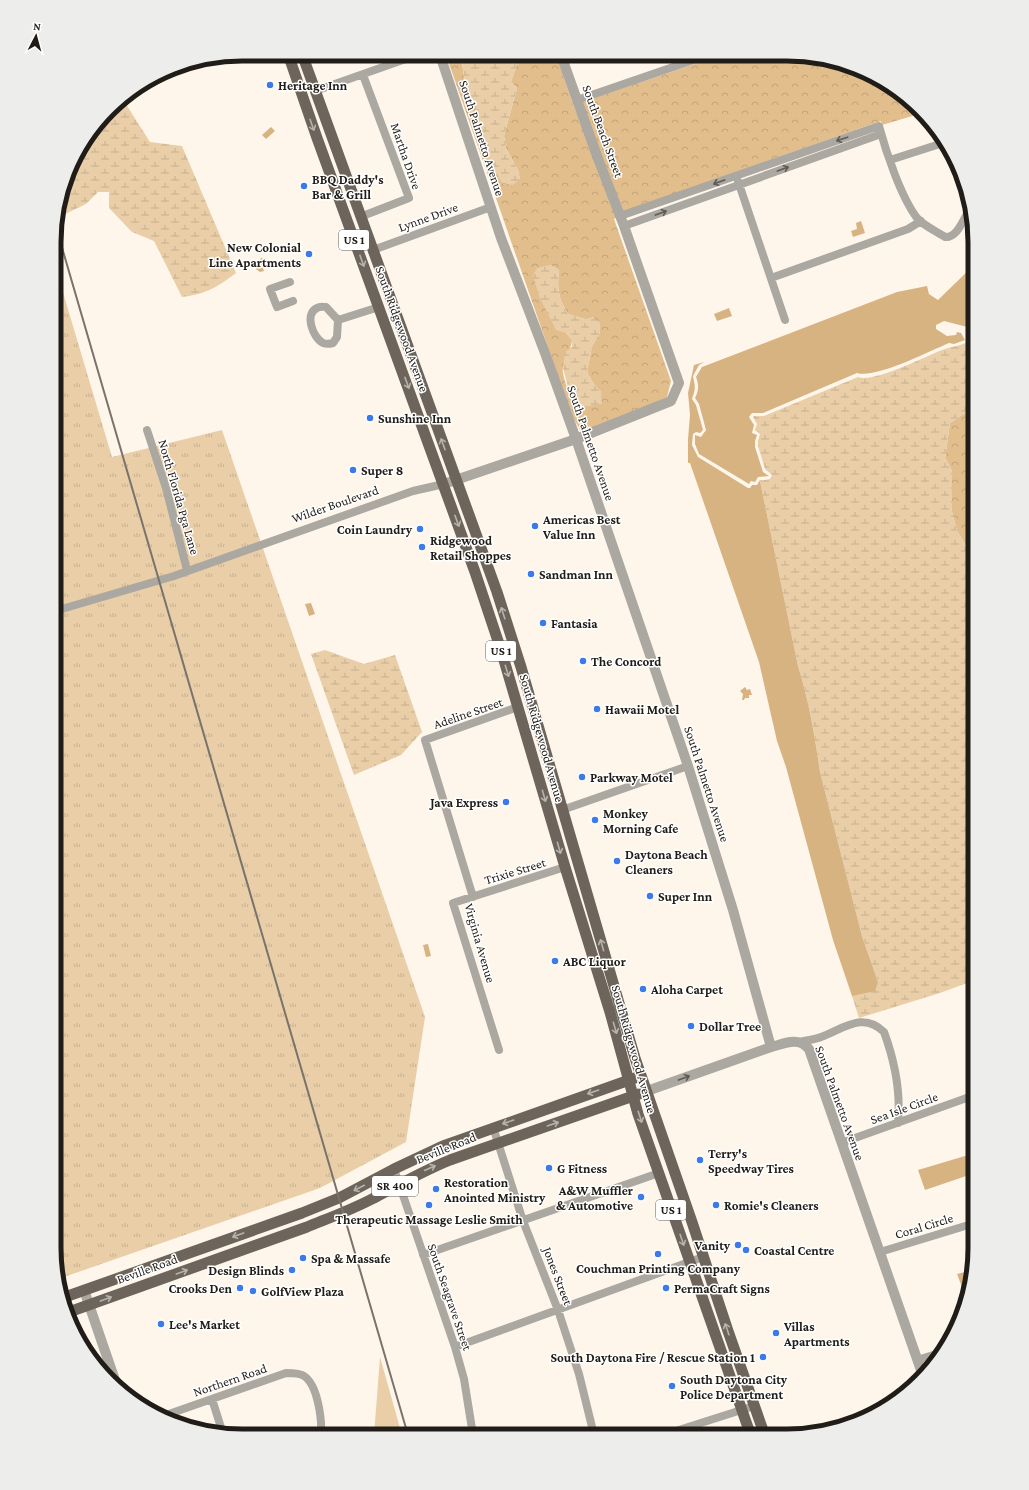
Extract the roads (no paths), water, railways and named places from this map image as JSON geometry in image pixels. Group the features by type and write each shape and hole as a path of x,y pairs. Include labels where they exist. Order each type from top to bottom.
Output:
{"main road":[{"name":"South Ridgewood Avenue","path":"290,61 479,584 518,707 629,1079 638,1114 748,1429"},
{"path":"291,61 308,90 315,92"},
{"name":"South Ridgewood Avenue","path":"304,61 497,592 642,1076 762,1429"},
{"path":"302,96 309,99 323,114"},
{"path":"518,707 527,712 539,730"},
{"path":"566,872 582,896 589,899"},
{"name":"Beville Road","path":"68,1296 339,1198 394,1169 443,1146 629,1079 642,1076"},
{"name":"Beville Road","path":"73,1311 307,1227 365,1202 448,1160 647,1091"}],"street":[{"path":"315,92 400,61"},
{"name":"South Palmetto Avenue","path":"442,61 491,207 576,439 688,766 733,910 771,1047 791,1042 799,1042 809,1049 921,1370"},
{"name":"South Beach Street","path":"563,61 622,221 678,383"},
{"path":"577,100 691,61"},
{"name":"Martha Drive","path":"360,217 409,198 363,75"},
{"path":"622,221 736,176 880,130"},
{"path":"622,221 739,184 880,130"},
{"path":"880,130 890,160 910,207 921,221 945,237 950,238 954,235 966,216"},
{"path":"890,160 939,144"},
{"path":"736,176 785,320"},
{"name":"Lynne Drive","path":"373,250 491,207"},
{"path":"771,278 908,229 921,221"},
{"path":"290,282 270,289 277,306 292,301"},
{"path":"318,307 326,307 338,320 337,338 333,343 325,344 319,340 310,323 310,316 313,310 318,307"},
{"path":"338,320 379,307"},
{"name":"Wilder Boulevard","path":"61,608 187,570 413,491 457,480 576,439 671,401 678,383"},
{"name":"North Florida Pga Lane","path":"148,430 166,488 187,570"},
{"name":"Adeline Street","path":"425,740 518,707"},
{"name":"Virginia Avenue","path":"425,740 472,897 454,903 499,1050"},
{"path":"562,810 688,766"},
{"name":"Trixie Street","path":"472,897 566,872"},
{"path":"799,1042 820,1037 864,1021 880,1028 884,1032 897,1075 900,1108 898,1123"},
{"name":"Beville Road","path":"647,1091 771,1047"},
{"name":"Sea Isle Circle","path":"841,1143 968,1098"},
{"name":"Jones Street","path":"493,1127 523,1221 558,1310 580,1374 592,1429"},
{"name":"South Seagrave Street","path":"394,1169 455,1347 464,1379 472,1429"},
{"path":"423,1255 659,1173"},
{"path":"302,1212 307,1227"},
{"name":"Coral Circle","path":"880,1252 968,1225"},
{"path":"455,1347 703,1257"},
{"path":"84,1290 113,1375"},
{"path":"917,1360 933,1355"},
{"name":"Northern Road","path":"170,1414 286,1373 303,1375 309,1379 318,1398 322,1429"},
{"path":"212,1399 221,1427"},
{"path":"682,1429 754,1406"}],"railway":[{"path":"61,244 406,1429"}],"place":[{"name":"Heritage Inn","path":"270,85"},
{"name":"BBQ Daddy's Bar & Grill","path":"304,186"},
{"name":"New Colonial Line Apartments","path":"309,254"},
{"name":"Sunshine Inn","path":"370,418"},
{"name":"Super 8","path":"353,470"},
{"name":"Americas Best Value Inn","path":"535,526"},
{"name":"Coin Laundry","path":"420,529"},
{"name":"Ridgewood Retail Shoppes","path":"422,547"},
{"name":"Sandman Inn","path":"531,574"},
{"name":"Fantasia","path":"543,623"},
{"name":"The Concord","path":"583,661"},
{"name":"Hawaii Motel","path":"597,709"},
{"name":"Parkway Motel","path":"582,777"},
{"name":"Java Express","path":"506,802"},
{"name":"Monkey Morning Cafe","path":"595,820"},
{"name":"Daytona Beach Cleaners","path":"617,861"},
{"name":"Super Inn","path":"650,896"},
{"name":"ABC Liquor","path":"555,961"},
{"name":"Aloha Carpet","path":"643,989"},
{"name":"Dollar Tree","path":"691,1026"},
{"name":"Terry's Speedway Tires","path":"700,1160"},
{"name":"G Fitness","path":"549,1168"},
{"name":"Restoration Anointed Ministry","path":"436,1189"},
{"name":"A&W Muffler & Automotive","path":"641,1197"},
{"name":"Therapeutic Massage Leslie Smith","path":"429,1205"},
{"name":"Romie's Cleaners","path":"716,1205"},
{"name":"Vanity","path":"738,1245"},
{"name":"Coastal Centre","path":"746,1250"},
{"name":"Couchman Printing Company","path":"658,1254"},
{"name":"Spa & Massafe","path":"303,1258"},
{"name":"Design Blinds","path":"292,1270"},
{"name":"Crooks Den","path":"240,1288"},
{"name":"PermaCraft Signs","path":"666,1288"},
{"name":"GolfView Plaza","path":"253,1291"},
{"name":"Lee's Market","path":"161,1324"},
{"name":"Villas Apartments","path":"776,1333"},
{"name":"South Daytona Fire / Rescue Station 1","path":"763,1357"},
{"name":"South Daytona City Police Department","path":"672,1386"}]}
